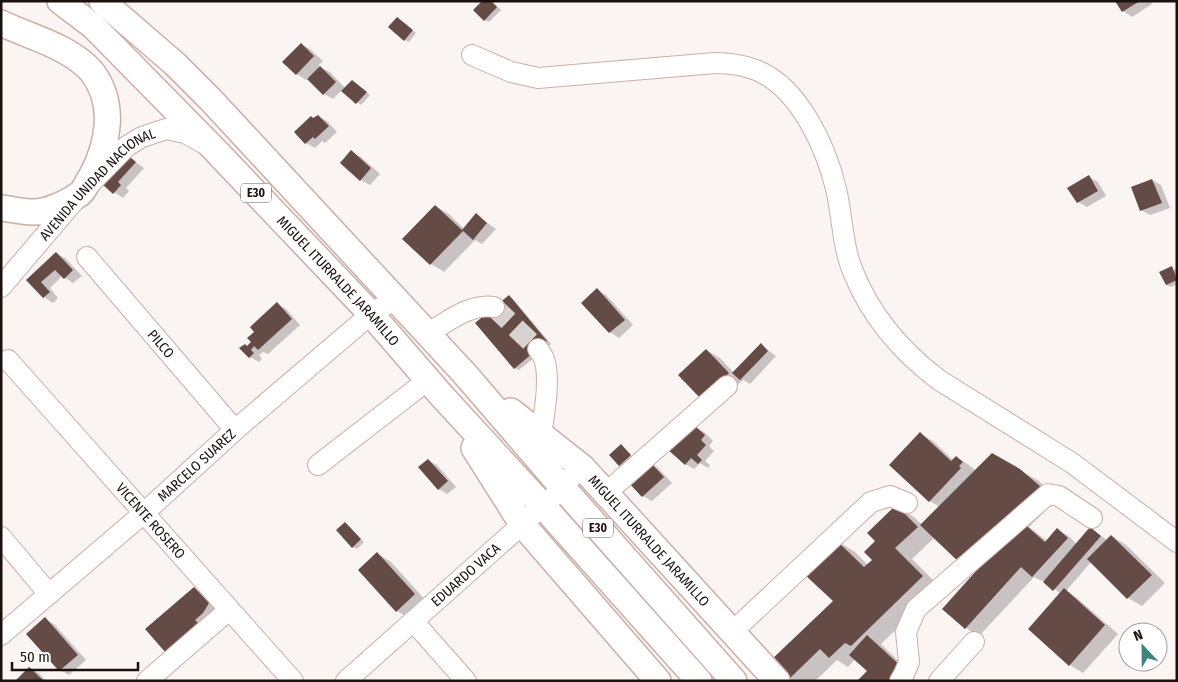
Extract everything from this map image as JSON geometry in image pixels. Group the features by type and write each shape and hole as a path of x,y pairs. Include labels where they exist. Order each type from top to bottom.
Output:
{"main road":[{"name":"MIGUEL ITURRALDE JARAMILLO","path":"60,1 93,26 214,149 371,314 435,388 699,681"},
{"name":"MIGUEL ITURRALDE JARAMILLO","path":"102,1 175,64 211,100 464,373 734,681"},
{"path":"121,1 175,64"},
{"path":"1,23 80,60 92,72 103,90 108,121 106,138 93,172 80,194 58,206 34,213 1,208"},
{"name":"MIGUEL ITURRALDE JARAMILLO","path":"464,373 580,466 777,681"},
{"name":"MIGUEL ITURRALDE JARAMILLO","path":"435,388 522,524 658,681"}],"street":[{"path":"472,55 512,72 538,78 715,62 743,66 768,76 787,91 800,108 822,148 836,189 842,232 853,273 871,308 895,340 908,354 939,380 1072,463 1177,542"},
{"name":"AVENIDA UNIDAD NACIONAL","path":"1,287 80,194 127,146 142,137 166,129 185,133 214,149"},
{"name":"PILCO","path":"87,257 235,430"},
{"name":"MARCELO SUAREZ","path":"1,635 144,513 235,430 371,314 395,299"},
{"path":"427,334 475,307 494,307"},
{"path":"538,349 544,359 546,373 541,435"},
{"name":"VICENTE ROSERO","path":"8,360 293,681"},
{"path":"606,493 727,386"},
{"path":"318,465 435,388"},
{"name":"EDUARDO VACA","path":"346,681 563,488 580,466"},
{"path":"900,681 909,662 906,632 916,609 1048,494 1059,496 1092,518"},
{"path":"732,632 870,502 890,496 908,503"},
{"path":"1,537 49,594"},
{"path":"147,681 229,610"},
{"path":"413,621 466,681"},
{"path":"939,681 974,642"}],"building":[{"path":"482,1 491,1 497,7 484,21 473,10"},
{"path":"1115,1 1140,1 1122,12"},
{"path":"397,17 413,30 404,41 388,27"},
{"path":"301,43 314,56 296,75 282,62"},
{"path":"320,66 336,82 323,95 307,79"},
{"path":"352,80 367,92 356,104 341,91"},
{"path":"318,115 329,126 315,139 313,137 305,144 294,132 311,116 313,118"},
{"path":"351,150 371,168 360,181 340,163"},
{"path":"125,153 136,162 118,182 121,185 113,194 100,182"},
{"path":"1089,175 1098,191 1077,203 1067,188"},
{"path":"1152,179 1162,203 1140,211 1131,187"},
{"path":"435,205 462,230 476,213 487,223 473,240 463,231 430,265 402,239"},
{"path":"56,252 73,270 64,279 55,270 41,282 50,292 43,298 26,280"},
{"path":"1172,266 1177,280 1166,285 1159,272"},
{"path":"597,288 625,320 609,333 581,303"},
{"path":"509,295 547,341 514,369 475,323"},
{"path":"277,302 292,319 258,350 254,346 251,350 254,353 249,358 239,348 245,344 247,346 251,342 247,338 254,332 250,327"},
{"path":"761,343 768,351 740,380 732,373"},
{"path":"706,349 729,373 701,399 678,375"},
{"path":"695,426 705,435 701,440 706,445 697,455 702,460 698,464 691,458 685,465 666,448"},
{"path":"920,432 951,461 956,456 963,462 959,466 961,468 929,502 889,465"},
{"path":"621,444 631,455 619,466 609,455"},
{"path":"992,453 1020,469 1041,487 963,566 920,525"},
{"path":"428,459 448,481 438,490 418,467"},
{"path":"649,461 664,477 642,497 627,481"},
{"path":"896,505 918,527 895,548 923,576 851,646 845,643 829,658 820,649 788,680 770,661 833,601 804,574 836,540 864,567 872,560 864,552 875,541 867,533"},
{"path":"1021,521 1045,542 1057,528 1068,538 1032,577 1021,567 965,629 942,609"},
{"path":"345,522 361,539 352,548 336,530"},
{"path":"1090,527 1101,536 1053,591 1043,582"},
{"path":"1111,535 1152,575 1127,599 1087,559"},
{"path":"377,552 415,594 396,612 358,570"},
{"path":"194,587 209,603 203,613 195,620 199,624 166,653 145,629"},
{"path":"1064,588 1105,625 1069,666 1028,629"},
{"path":"45,617 78,655 59,671 26,634"},
{"path":"867,635 903,668 891,681 857,681 867,671 849,655"},
{"path":"29,667 44,681 15,681"}],"tunnel":[{"path":"494,307 538,349"}]}
